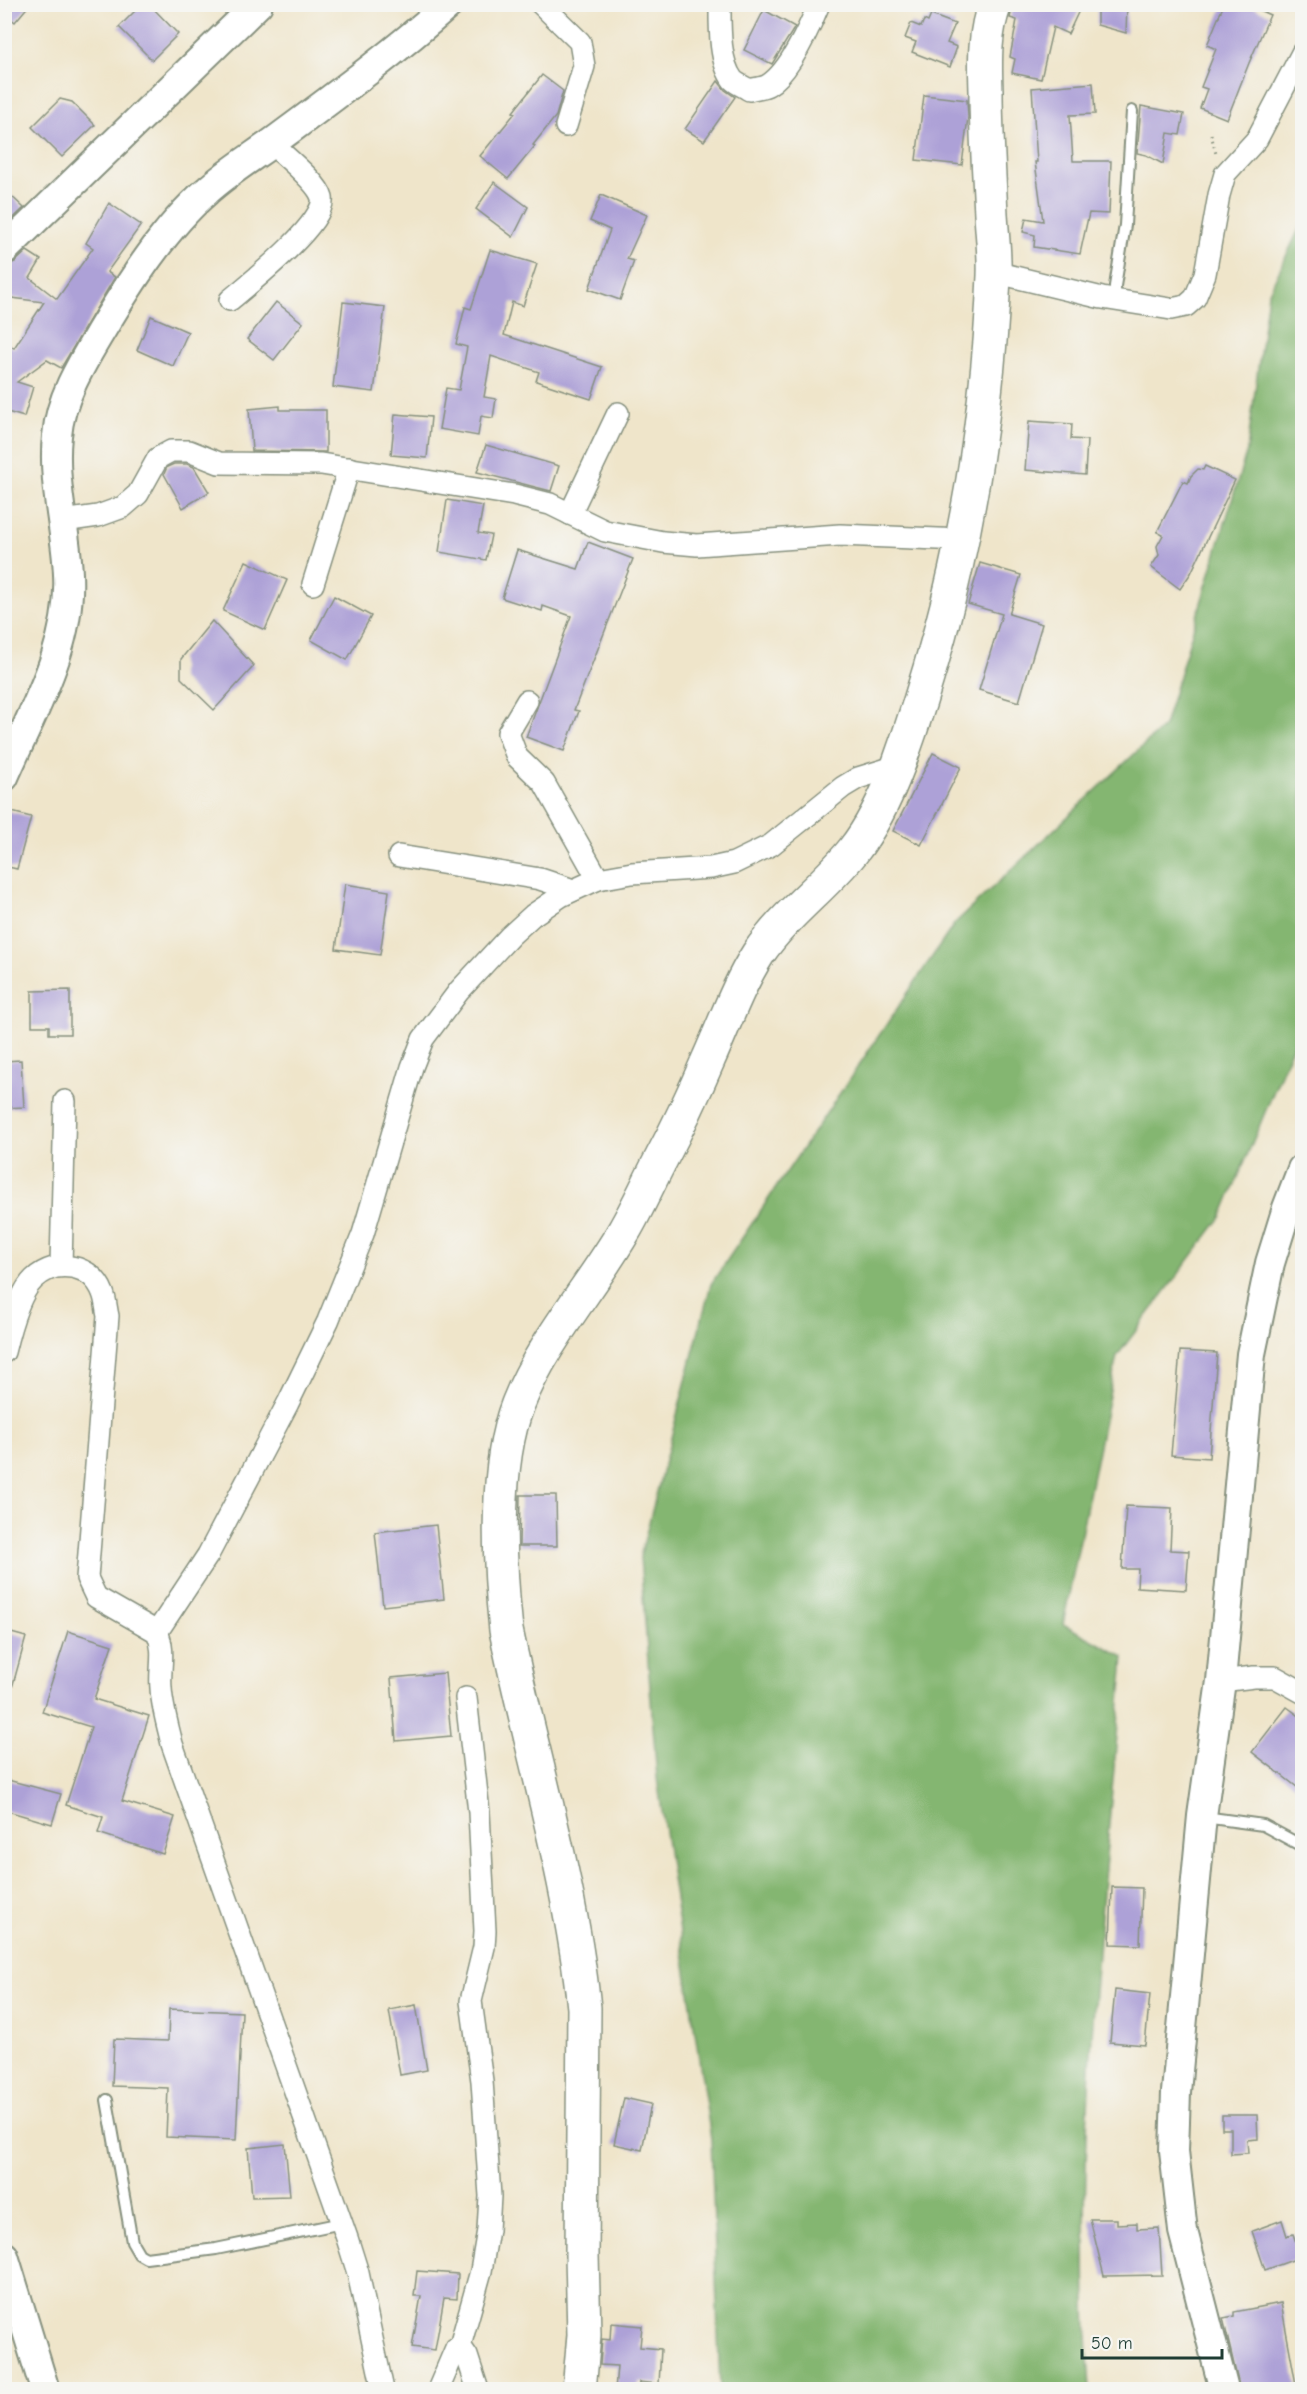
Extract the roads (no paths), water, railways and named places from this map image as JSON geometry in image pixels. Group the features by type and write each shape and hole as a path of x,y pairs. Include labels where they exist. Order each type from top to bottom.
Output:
{"main road":[{"path":"4,250 258,4"},
{"path":"4,777 56,657 68,613 68,575 56,474 57,436 63,406 85,358 132,280 181,218 206,191 392,54 449,4"},
{"path":"579,2390 584,2335 582,2255 584,2008 570,1912 507,1630 501,1589 505,1456 519,1402 555,1336 624,1232 670,1142 744,978 768,939 854,850 868,830 897,766 923,689 963,540 982,417 994,272 986,131 986,44 990,17 995,4"},
{"path":"1224,2390 1183,2231 1174,2151 1176,2092 1202,1816 1221,1681 1251,1353 1270,1263 1295,1211 1302,1169"},
{"path":"4,2256 45,2390"}],"street":[{"path":"541,4 580,42 584,66 566,126"},
{"path":"720,4 719,35 726,65 734,80 749,90 768,85 780,74 808,29 819,4"},
{"path":"994,272 1114,300 1179,309 1186,306 1196,298 1204,274 1225,174 1257,139 1302,53"},
{"path":"230,300 305,232 319,214 322,198 316,187 271,143"},
{"path":"570,514 618,413"},
{"path":"63,521 98,516 123,507 138,494 158,458 171,451 189,451 219,463 321,464 514,495 550,504 605,531 663,542 697,545 840,535 963,540"},
{"path":"313,584 349,468"},
{"path":"527,701 508,734 517,757 544,783 598,879"},
{"path":"157,1632 208,1555 328,1321 363,1234 412,1067 423,1039 459,991 510,936 533,915 561,896 598,879 633,873 711,868 734,863 771,845 843,787 858,778 897,766"},
{"path":"399,856 540,879 573,890"},
{"path":"61,1266 65,1101"},
{"path":"4,1352 19,1304 34,1279 54,1266 71,1264 92,1277 103,1292 108,1316 87,1578 96,1597 157,1632 163,1650 160,1689 172,1744 218,1879 342,2223 358,2273 383,2390"},
{"path":"1221,1681 1275,1677 1302,1692"},
{"path":"438,2390 456,2348 460,2346 481,2271 488,2230 490,2196 482,2081 471,2001 484,1947 484,1931 479,1812 466,1698"},
{"path":"460,2346 467,2356 478,2390"}],"lane":[{"path":"1114,300 1114,286 1125,225 1132,111"},
{"path":"1202,1816 1263,1825 1302,1846"},
{"path":"107,2100 132,2242 139,2254 146,2258 216,2249 342,2223"}]}
